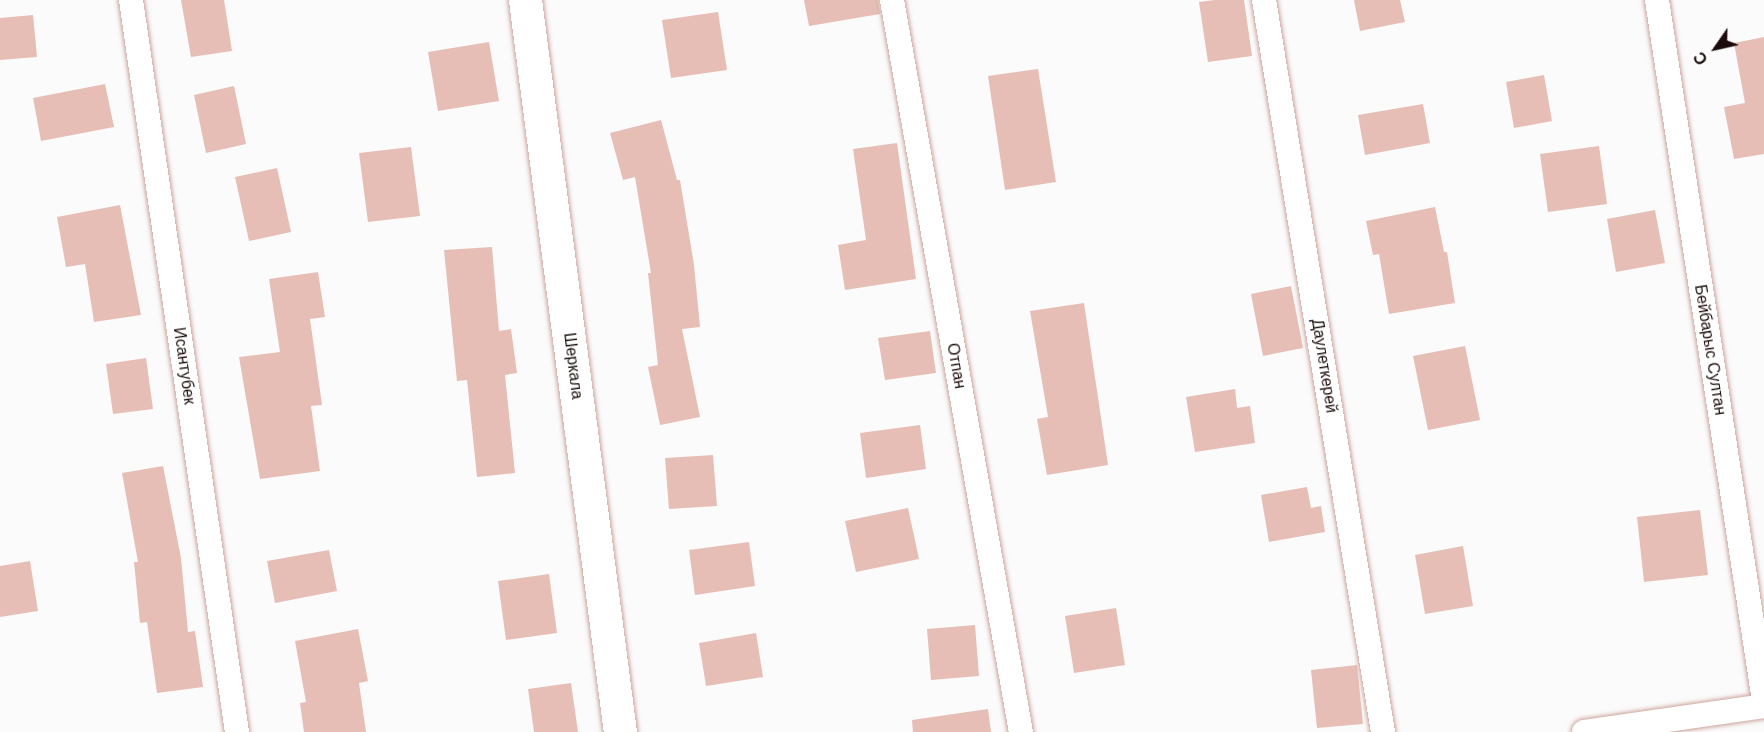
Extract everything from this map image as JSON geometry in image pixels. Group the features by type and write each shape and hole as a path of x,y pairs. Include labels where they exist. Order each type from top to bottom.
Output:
{"street":[{"name":"Исантубек","path":"131,0 237,732"},
{"name":"Шеркала","path":"525,0 620,732"},
{"name":"Отпан","path":"892,0 1021,732"},
{"name":"Даулеткерей","path":"1264,0 1383,732"},
{"name":"Бейбарыс Султан","path":"1657,0 1764,701"},
{"path":"1584,732 1764,706"}],"building":[{"path":"181,0 224,0 232,51 191,57"},
{"path":"804,0 878,0 880,14 809,26"},
{"path":"1244,0 1252,56 1208,62 1199,2"},
{"path":"1354,0 1400,0 1405,22 1360,31"},
{"path":"718,12 727,70 671,78 662,20"},
{"path":"33,15 37,57 0,60 0,18"},
{"path":"1764,37 1764,154 1734,159 1724,107 1745,103 1734,43"},
{"path":"489,42 499,101 438,111 428,52"},
{"path":"1038,69 1056,182 1005,190 988,76"},
{"path":"1544,75 1552,121 1514,128 1506,82"},
{"path":"105,84 114,127 41,141 33,98"},
{"path":"234,86 246,144 206,153 194,95"},
{"path":"1423,104 1430,143 1365,155 1358,115"},
{"path":"661,120 677,180 680,180 694,265 700,327 682,329 700,417 660,425 648,367 658,365 648,273 651,273 635,177 623,180 610,133"},
{"path":"897,143 916,279 845,290 838,245 866,240 853,149"},
{"path":"1599,146 1607,204 1548,212 1540,154"},
{"path":"411,147 420,216 368,222 359,153"},
{"path":"277,168 291,232 249,241 235,177"},
{"path":"120,205 141,315 94,322 85,264 66,267 57,217"},
{"path":"1435,207 1444,252 1447,252 1455,303 1389,314 1379,254 1373,255 1366,221"},
{"path":"1655,210 1665,263 1616,272 1607,219"},
{"path":"492,247 499,331 511,329 517,373 505,375 515,473 477,477 467,380 457,381 444,250"},
{"path":"318,272 325,317 310,319 322,405 311,406 320,471 260,479 239,357 280,352 269,279"},
{"path":"1291,286 1303,348 1263,356 1251,294"},
{"path":"1084,303 1108,465 1047,475 1037,419 1048,417 1030,311"},
{"path":"930,331 936,373 885,380 878,338"},
{"path":"1465,346 1480,420 1428,430 1413,356"},
{"path":"146,358 153,409 113,414 106,364"},
{"path":"1235,389 1237,408 1250,406 1255,443 1195,452 1186,397"},
{"path":"920,425 926,469 866,478 860,433"},
{"path":"713,455 717,506 669,509 665,458"},
{"path":"163,466 181,558 188,632 195,631 203,687 157,693 147,622 140,623 134,562 138,562 122,473"},
{"path":"1307,487 1311,508 1321,506 1325,532 1269,542 1261,495"},
{"path":"908,508 919,559 856,572 845,521"},
{"path":"1700,510 1708,575 1644,582 1637,517"},
{"path":"749,542 755,586 695,595 689,550"},
{"path":"1463,546 1473,606 1425,614 1415,555"},
{"path":"329,550 337,591 275,603 267,561"},
{"path":"30,561 38,611 0,617 0,566"},
{"path":"549,574 557,633 506,640 498,581"},
{"path":"1116,608 1125,665 1074,673 1065,616"},
{"path":"975,625 979,676 931,680 927,629"},
{"path":"358,629 368,681 359,683 366,732 304,732 300,703 306,702 295,641"},
{"path":"756,633 763,677 706,686 699,643"},
{"path":"1357,665 1363,724 1317,728 1311,670"},
{"path":"571,683 578,732 534,732 528,689"},
{"path":"988,709 991,732 913,732 912,720"}]}
